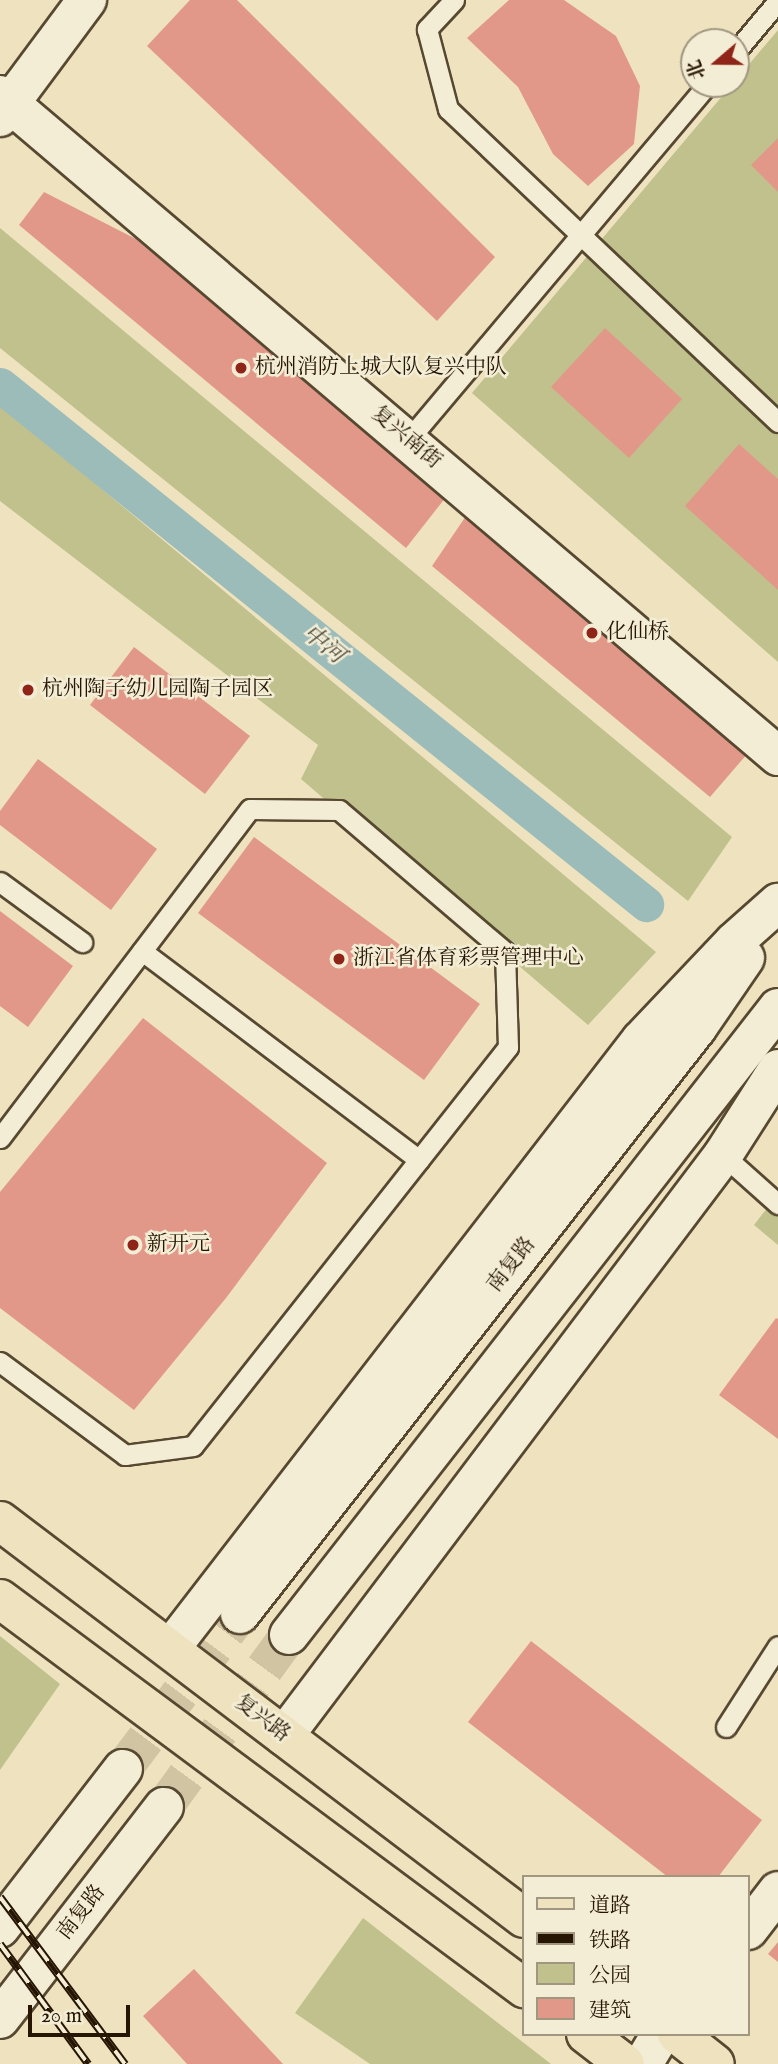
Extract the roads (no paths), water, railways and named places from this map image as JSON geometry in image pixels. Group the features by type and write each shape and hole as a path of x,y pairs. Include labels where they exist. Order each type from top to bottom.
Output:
{"main road":[{"path":"3,105 88,0"},
{"name":"复兴南街","path":"3,105 408,440 778,756"},
{"path":"170,1649 641,1040 734,942 778,903"},
{"name":"南复路","path":"240,1614 697,1028 778,911"},
{"path":"289,1635 778,1008"},
{"path":"284,1736 723,1155 778,1069"},
{"name":"复兴路","path":"0,1521 522,1916"},
{"path":"0,1599 522,1987"},
{"path":"0,1928 123,1769"},
{"name":"南复路","path":"0,2019 164,1807"},
{"path":"750,1927 778,1891"},
{"path":"589,2036 625,2064"},
{"path":"643,2064 660,2036"},
{"path":"680,2036 715,2064"}],"lane":[{"path":"454,0 427,29 448,109 578,237 778,422"},
{"path":"750,34 778,1"},
{"path":"408,440 696,98"},
{"path":"0,1138 250,809 339,810 505,952 508,1047 193,1446 125,1455 0,1363"},
{"path":"0,882 82,942"},
{"path":"142,951 419,1160"},
{"path":"723,1155 778,1204"},
{"path":"726,1727 778,1646"}],"waterway":[{"name":"中河","path":"0,385 646,904"}],"tunnel":[{"path":"123,1769 240,1614"},
{"path":"164,1807 289,1635"}],"railway":[{"path":"0,1897 125,2064"},
{"path":"0,1944 88,2064"}],"place":[{"name":"杭州消防上城大队复兴中队","path":"241,368"},
{"name":"化仙桥","path":"592,633"},
{"name":"杭州陶子幼儿园陶子园区","path":"28,690"},
{"name":"浙江省体育彩票管理中心","path":"339,959"},
{"name":"新开元","path":"133,1245"}]}
